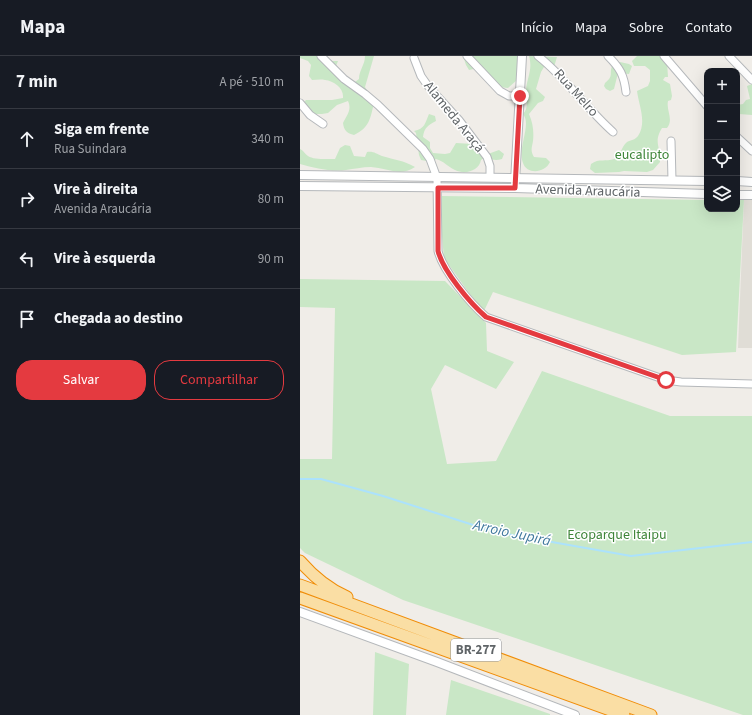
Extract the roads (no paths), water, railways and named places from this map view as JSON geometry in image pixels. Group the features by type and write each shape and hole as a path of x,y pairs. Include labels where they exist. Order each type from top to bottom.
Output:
{"highway":[{"path":"300,561 309,571 341,594 390,618"},
{"name":"BR-277","path":"300,586 651,715"},
{"name":"BR-277","path":"300,598 621,714"}],"street":[{"path":"320,56 344,79 378,105 423,149 430,159 436,177 438,190 438,251 441,261 473,305 486,317 666,380 681,382 752,384"},
{"path":"467,56 500,91 509,96 520,96"},
{"path":"515,188 522,56"},
{"name":"Rua Melro","path":"538,56 560,76 613,132"},
{"path":"608,56 623,74 626,92"},
{"path":"664,56 705,104"},
{"path":"729,56 752,80"},
{"name":"Alameda Araçá","path":"414,58 421,76 428,86 459,120 487,157 490,166 490,177"},
{"path":"300,103 310,114 323,124"},
{"path":"740,140 752,151"},
{"path":"671,141 672,180"},
{"name":"Avenida Araucária","path":"300,175 704,181"},
{"path":"740,182 752,182"},
{"name":"Avenida Araucária","path":"300,186 438,190 515,188 704,194"},
{"path":"740,195 752,195"},
{"path":"300,612 557,712 575,715"}],"waterway":[{"name":"Arroio Jupirá","path":"300,479 321,479 383,496 495,532 631,556 752,542"}],"park label":[{"name":"eucalipto","path":"642,155"},
{"name":"Ecoparque Itaipu","path":"617,535"}]}
